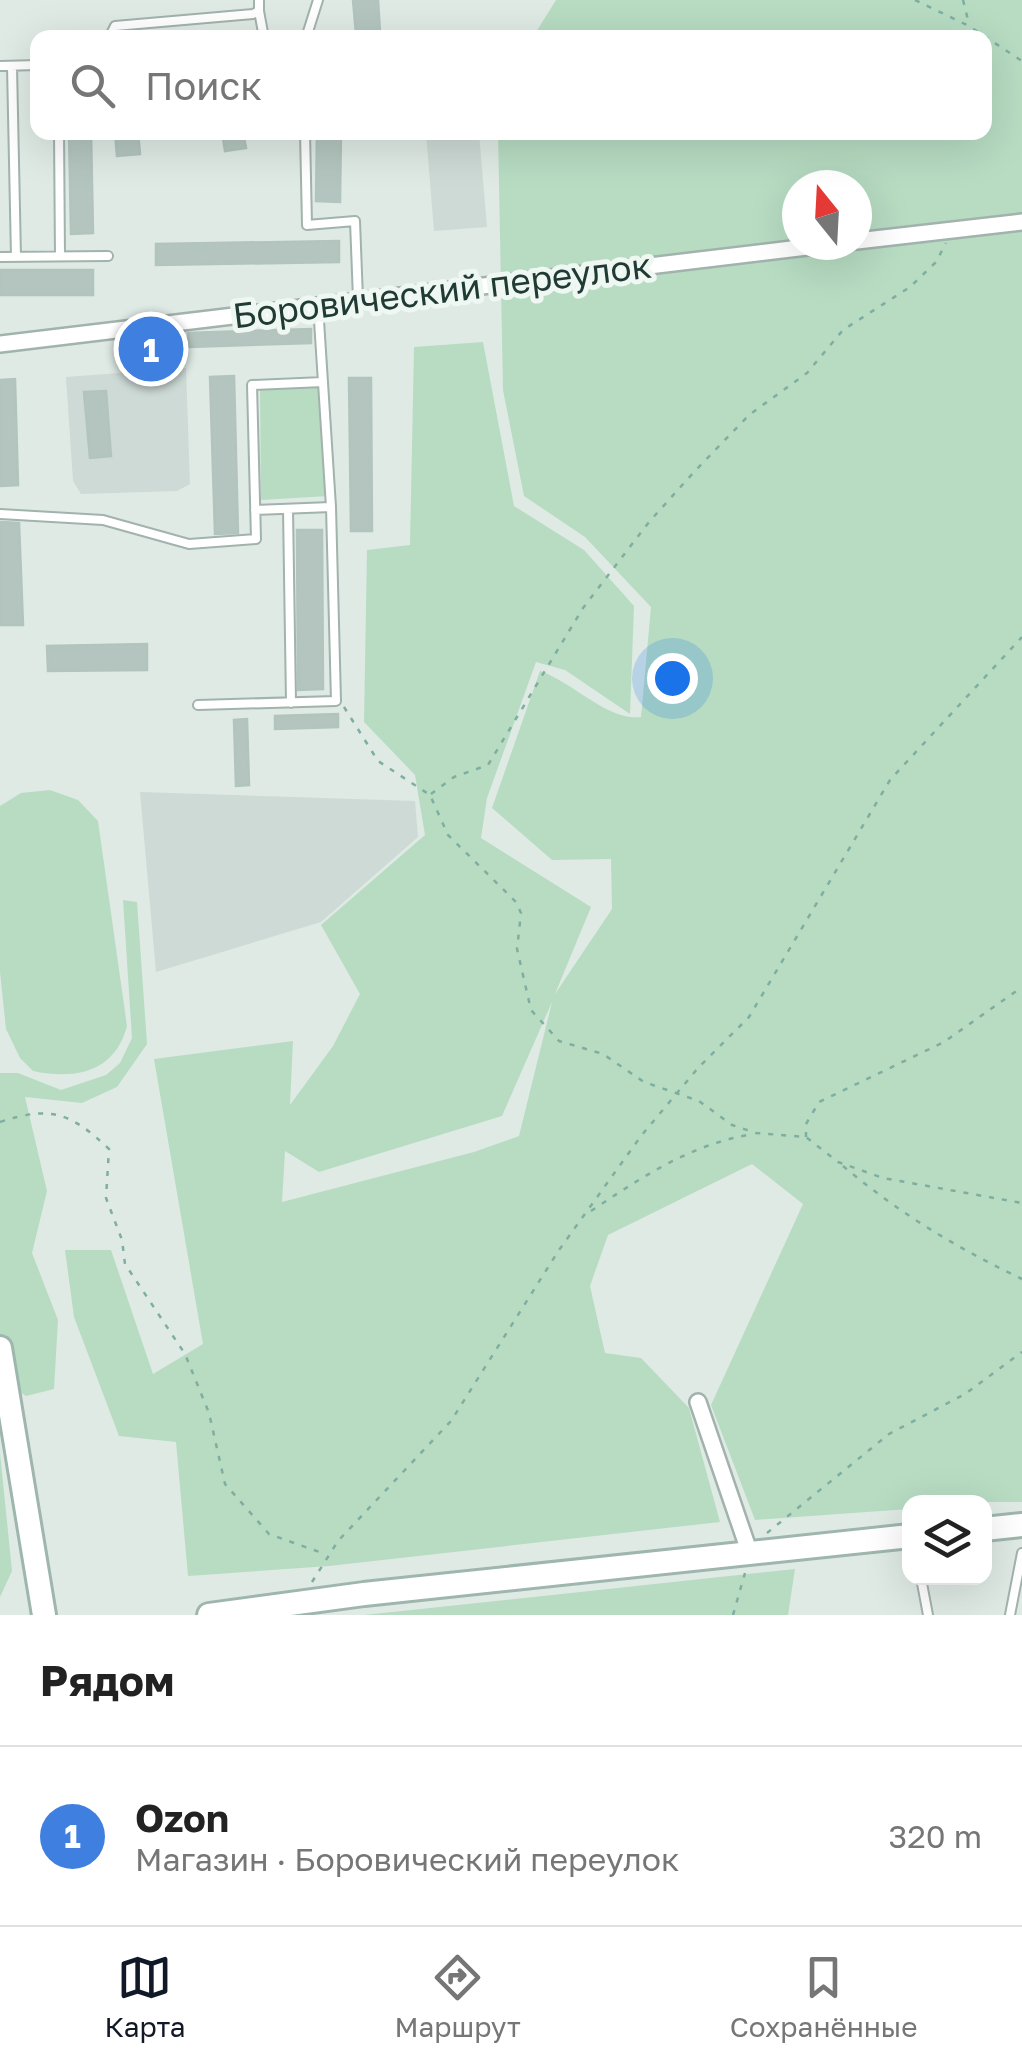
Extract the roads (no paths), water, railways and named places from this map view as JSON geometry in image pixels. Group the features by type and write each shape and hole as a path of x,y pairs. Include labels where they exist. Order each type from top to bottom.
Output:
{"street":[{"path":"872,239 1022,222"},
{"name":"Боровический переулок","path":"0,344 782,250"},
{"path":"0,1348 44,1615"},
{"path":"698,1402 749,1551"},
{"path":"992,1528 1022,1525"},
{"path":"209,1615 749,1551 902,1537"}],"lane":[{"path":"258,0 262,30"},
{"path":"309,30 318,0"},
{"path":"113,30 115,26 259,12"},
{"path":"0,66 30,65"},
{"path":"12,66 16,257"},
{"path":"59,140 60,256"},
{"path":"305,140 306,225 354,221 358,299"},
{"path":"0,257 108,256"},
{"path":"198,705 336,701 331,507 318,305"},
{"path":"0,514 103,520 173,542 256,540 252,385 323,382"},
{"path":"255,510 331,507"},
{"path":"288,509 292,704"},
{"path":"1010,1615 1022,1553"},
{"path":"922,1585 928,1615"}],"place":[{"name":"Ozon","path":"151,349"}]}
